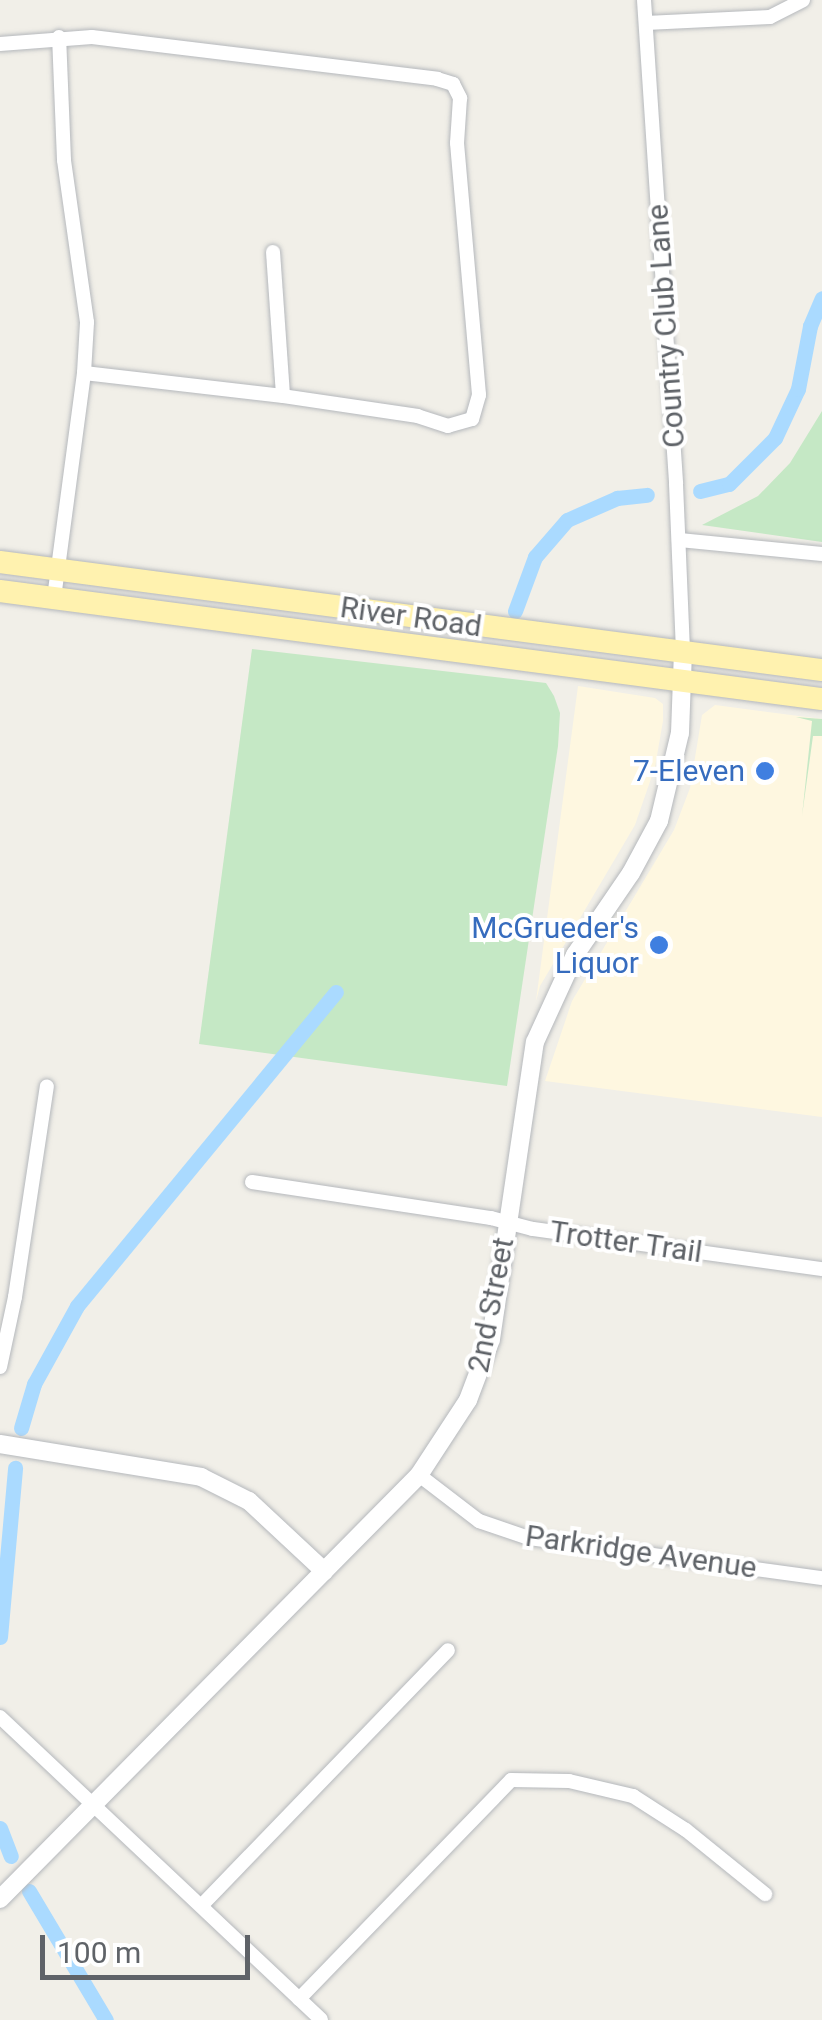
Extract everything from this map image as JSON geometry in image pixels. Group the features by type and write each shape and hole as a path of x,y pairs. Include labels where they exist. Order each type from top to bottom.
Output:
{"main road":[{"name":"River Road","path":"0,562 822,670"},
{"name":"River Road","path":"0,591 822,698"}],"street":[{"name":"Country Club Lane","path":"644,0 683,653"},
{"path":"646,23 770,16 803,0"},
{"path":"0,44 59,38 111,40 453,84 460,98 457,143 479,395 472,419 448,426 418,416 283,396 84,373"},
{"path":"54,598 84,373 85,284 64,160 59,38"},
{"path":"273,252 283,396"},
{"path":"679,540 822,554"},
{"name":"2nd Street","path":"6,1893 418,1475 454,1426 481,1373 491,1339 526,1086 541,1022 575,955 631,873 658,821 680,732 683,653"},
{"path":"0,1367 16,1297 47,1086"},
{"name":"Trotter Trail","path":"252,1182 822,1269"},
{"path":"2,1444 201,1477 249,1501 324,1571"},
{"name":"Parkridge Avenue","path":"418,1475 479,1522 529,1538 822,1578"},
{"path":"202,1905 448,1650"},
{"path":"0,1717 321,2020"},
{"path":"299,1999 511,1780 568,1781 633,1796 686,1830 764,1894"}],"shaded area":[{"path":"578,686 655,698 663,704 663,721 655,767 635,825 540,986 536,1001"},
{"path":"715,705 822,719 822,1117 545,1081 572,1001 674,830 690,788 702,715"}],"green space":[{"path":"822,411 822,542 702,525 758,496 790,463"},
{"path":"252,649 546,683 554,696 560,713 558,746 507,1086 199,1044"},
{"path":"796,717 822,719 822,736 813,736 802,816 812,721"}],"waterway":[{"path":"700,491 729,484 775,438 798,389 810,326 822,298"},
{"path":"515,611 535,557 567,520 617,498 647,495"},
{"path":"21,1428 34,1384 77,1306 336,992"},
{"path":"0,1637 15,1468"},
{"path":"0,1828 11,1856"},
{"path":"29,1891 106,2020"}],"place":[{"name":"7-Eleven","path":"765,771"},
{"name":"McGrueder's Liquor","path":"659,945"}]}
